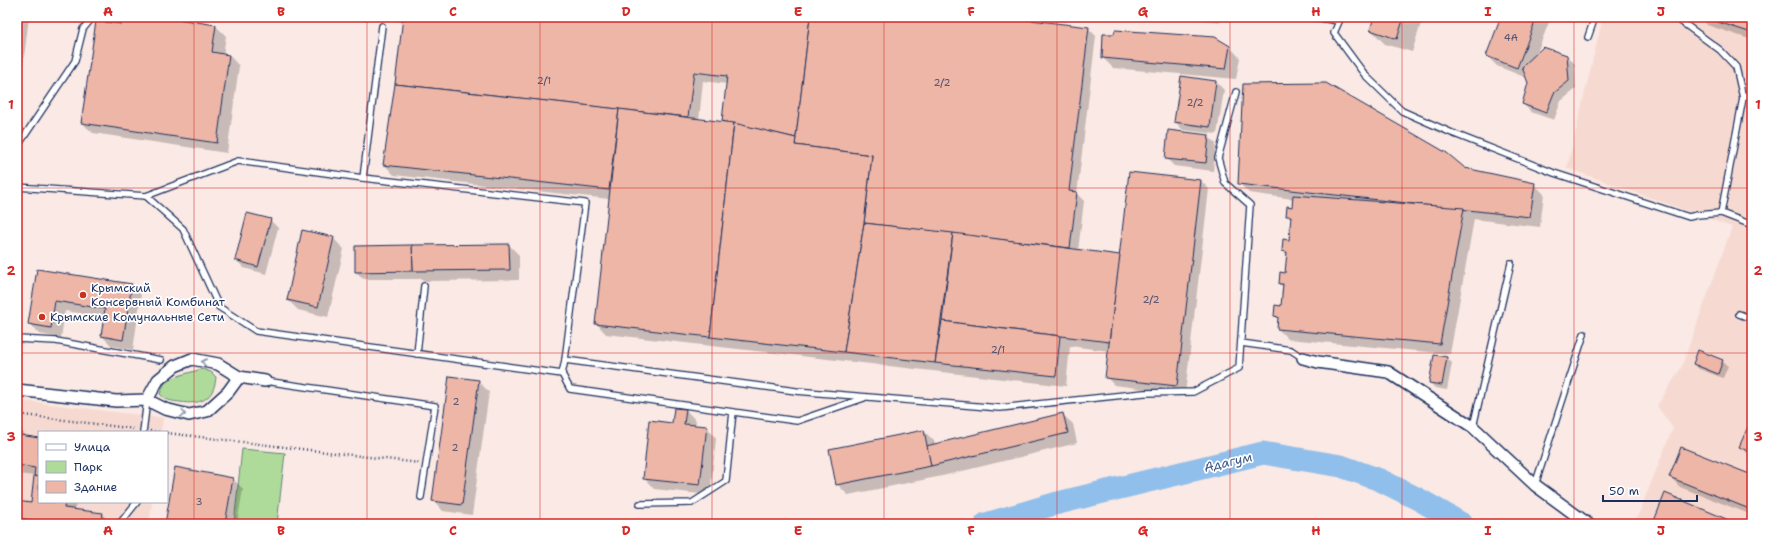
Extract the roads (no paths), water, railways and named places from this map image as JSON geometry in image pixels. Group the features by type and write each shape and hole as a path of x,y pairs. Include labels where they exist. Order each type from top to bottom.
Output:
{"street":[{"path":"1303,358 1318,362 1388,372 1473,427 1535,485 1588,524"},
{"path":"147,400 158,380 175,366 192,359 218,364 239,377 265,381"},
{"path":"17,390 116,401 147,400 165,409 189,415 207,411 228,392 239,377"}],"lane":[{"path":"17,147 75,61 83,29 93,17"},
{"path":"1313,17 1340,19 1334,33 1364,75 1402,111 1452,133 1554,173 1689,217 1721,213 1752,225"},
{"path":"1588,37 1595,17"},
{"path":"1675,17 1720,50 1736,67 1743,98 1721,213"},
{"path":"363,178 382,26"},
{"path":"1743,98 1752,91"},
{"path":"565,360 796,391 1000,408 1144,393 1193,392 1239,368 1250,205 1224,183 1218,158 1236,92"},
{"path":"17,187 146,196 238,161 363,178 585,203 562,374 570,389 797,421 866,397"},
{"path":"146,196 183,229 219,307 256,331 562,374"},
{"path":"1473,427 1511,263"},
{"path":"417,354 424,286"},
{"path":"1738,314 1752,319"},
{"path":"1535,485 1584,334"},
{"path":"17,339 56,341 161,360"},
{"path":"1241,343 1291,350 1303,358"},
{"path":"265,381 435,406 422,497"},
{"path":"143,431 147,400"},
{"path":"640,504 692,502 726,481 733,412"},
{"path":"116,524 121,522 136,503"}],"waterway":[{"name":"Адагум","path":"986,524 1054,504 1263,453 1341,466 1380,480 1420,500 1462,524"}],"place":[{"name":"Крымский Консервный Комбинат","path":"83,295"},
{"name":"Крымские Комунальные Сети","path":"42,317"}]}
